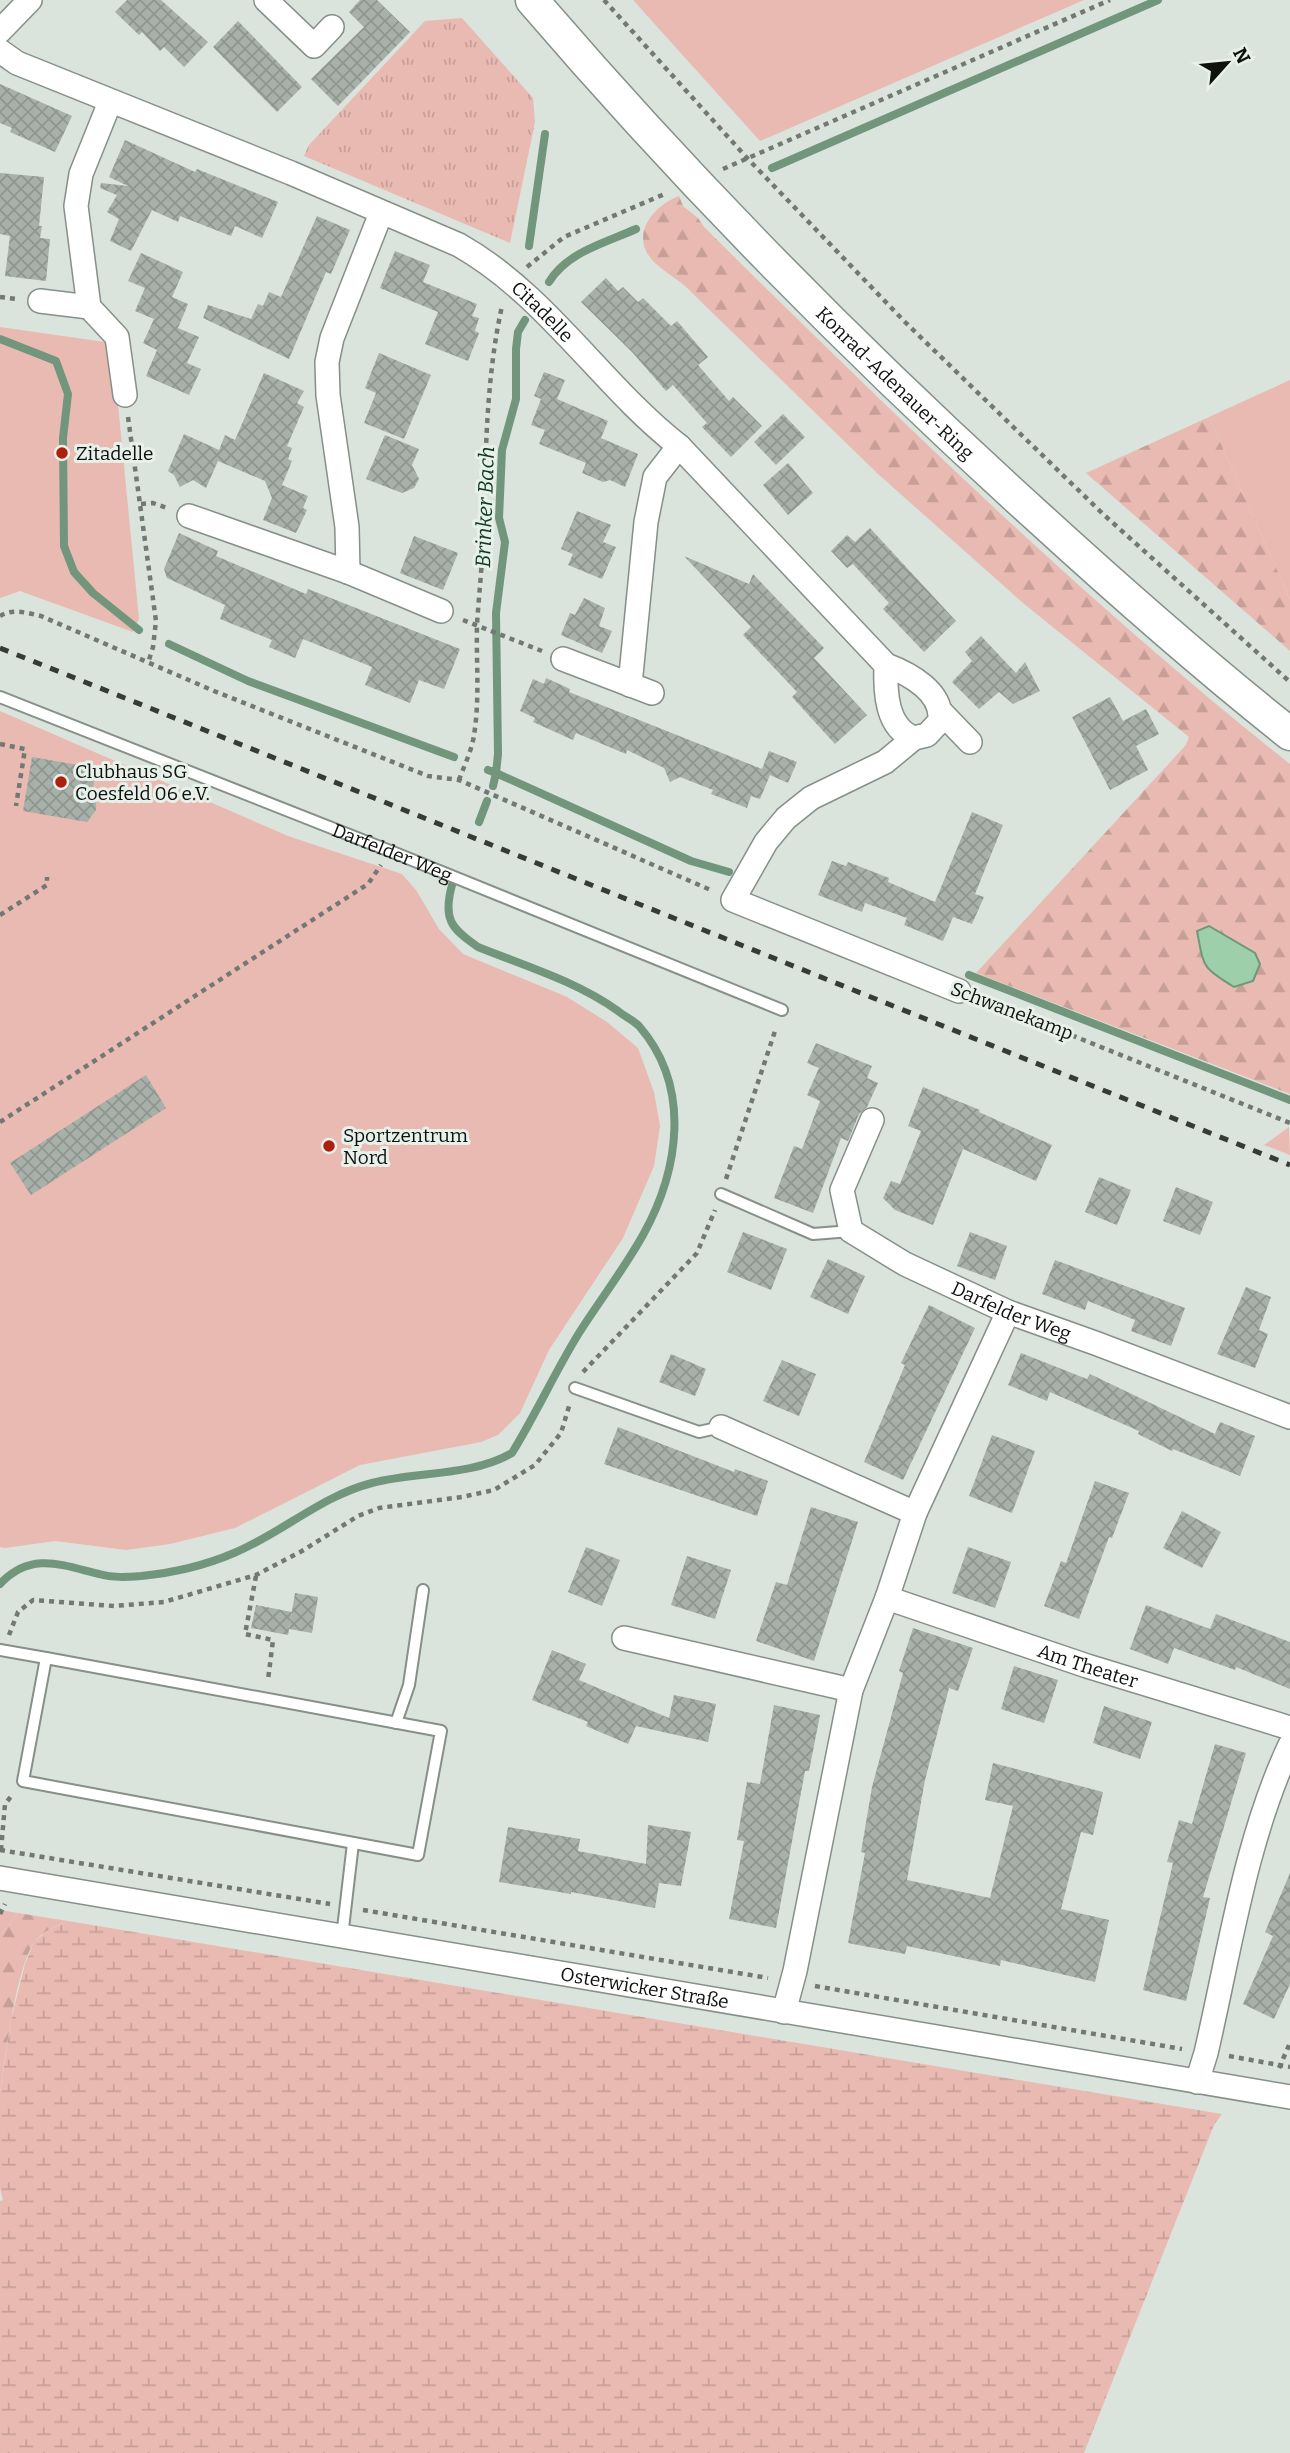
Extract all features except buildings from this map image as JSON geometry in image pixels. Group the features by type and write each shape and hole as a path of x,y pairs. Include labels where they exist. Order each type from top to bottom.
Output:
{"main road":[{"name":"Konrad-Adenauer-Ring","path":"533,0 715,203 890,380 1068,545 1290,734"}],"street":[{"path":"0,31 30,0"},
{"path":"266,0 314,46 332,27"},
{"name":"Citadelle","path":"0,51 17,63 291,173 459,245 481,258 512,282 583,351 654,427 679,446 886,665 906,673 928,690 941,712 970,742"},
{"path":"110,102 80,174 76,205 89,307 117,337 125,395"},
{"path":"348,572 346,527 328,395 327,362 332,338 381,213"},
{"path":"40,301 89,307"},
{"path":"563,659 641,689 646,522 655,477 679,446"},
{"path":"189,516 348,572 441,611"},
{"path":"886,665 888,703 895,724 904,734 914,738"},
{"path":"733,900 766,842 786,818 811,798 885,762 914,738 927,735 936,728 941,712"},
{"name":"Schwanekamp","path":"733,900 959,991"},
{"path":"851,1231 842,1189 872,1119"},
{"name":"Darfelder Weg","path":"851,1231 905,1264 1008,1312 1290,1417"},
{"path":"784,2012 793,1982 851,1690 887,1598 915,1513 1008,1312"},
{"path":"721,1427 915,1513"},
{"name":"Am Theater","path":"887,1598 1087,1666 1290,1728"},
{"path":"624,1638 851,1690"},
{"path":"1197,2082 1248,1867 1275,1778 1290,1745"},
{"name":"Osterwicker Straße","path":"0,1878 1290,2097"}],"lane":[{"name":"Darfelder Weg","path":"0,697 782,1010"},
{"path":"721,1194 813,1234 851,1231"},
{"path":"575,1388 699,1432 721,1427"},
{"path":"397,1723 409,1685 424,1590"},
{"path":"2,1650 46,1658 265,1698 441,1731 418,1854 23,1781 46,1658"},
{"path":"342,1937 353,1843"}],"path":[{"path":"604,0 748,159 905,322 1103,514 1290,682"},
{"path":"717,172 1110,0"},
{"path":"459,780 474,737 484,457 497,331 503,302 512,282 531,262 564,237 672,191"},
{"path":"125,395 156,621 153,648 148,663"},
{"path":"0,616 21,612 41,616 148,663 428,776 459,780 733,900"},
{"path":"486,629 563,659"},
{"path":"0,744 25,748 16,806"},
{"path":"0,1122 368,884 390,851"},
{"path":"0,915 47,885 47,877"},
{"name":"Schwanekamp","path":"959,991 1290,1123"},
{"path":"2,1650 18,1612 33,1600 114,1606 164,1602 221,1587 256,1575 358,1516 379,1508 495,1490 536,1465 561,1433 584,1369 697,1252 721,1194 782,1010"},
{"path":"256,1575 245,1634 273,1640 265,1698"},
{"path":"23,1781 5,1804 0,1850 1290,2067"}],"green space":[{"path":"633,0 1084,0 760,141"},
{"path":"462,18 533,98 535,122 510,243 304,156 309,145 425,21"},
{"path":"679,196 683,206 698,218 704,227 990,504 1137,637 1290,764 1290,1094 976,973 1186,745 1189,737 1023,603 877,473 684,285 653,261 643,241 647,222 661,207"},
{"name":"Zitadelle","path":"0,327 112,343 139,619 133,632 20,591 0,598"},
{"path":"1290,380 1290,599 1209,417"},
{"path":"1209,417 1290,599 1290,651 1086,473"},
{"name":"Sportzentrum Nord","path":"0,711 288,836 402,874 416,890 439,929 463,954 567,997 607,1022 638,1048 654,1092 660,1126 654,1166 623,1238 549,1350 520,1413 498,1435 481,1442 360,1465 235,1528 170,1544 126,1550 55,1541 0,1547"},
{"path":"1289,1127 1290,1155 1264,1145"},
{"path":"0,1910 18,1913 0,1935"},
{"path":"18,1913 68,1921 39,1937 29,1952 12,2013 0,2093 0,1935"},
{"path":"68,1921 1222,2114 1214,2125 1084,2453 0,2453 0,2201 3,2200 0,2188 0,2093 11,2020 25,1964 34,1942 47,1931"}],"shaded area":[{"path":"1209,926 1255,953 1260,964 1253,981 1234,987 1215,975 1206,965 1197,931"}],"waterway":[{"path":"772,168 1158,0"},
{"name":"Brinker Bach","path":"529,246 545,134"},
{"path":"549,282 576,256 636,229"},
{"name":"Brinker Bach","path":"488,770 496,773 498,754 496,613 505,542 499,518 502,450 516,399 516,349 518,332 525,320"},
{"path":"0,339 56,361 68,394 63,438 64,546 74,572 93,593 139,630"},
{"path":"169,644 248,681 454,757"},
{"path":"493,786 496,773 691,861 729,872"},
{"path":"479,822 487,801"},
{"path":"0,1584 23,1567 35,1564 47,1563 120,1577 153,1575 189,1568 252,1545 353,1489 389,1479 479,1466 512,1453 570,1348 636,1248 655,1210 672,1156 673,1102 667,1075 656,1050 639,1026 585,991 478,947 468,940 451,921 448,906 452,885"},
{"path":"969,975 1290,1100"}],"railway":[{"path":"0,648 1290,1165"}],"place":[{"name":"Zitadelle","path":"62,453"},
{"name":"Clubhaus SG Coesfeld 06 e.V.","path":"61,782"},
{"name":"Sportzentrum Nord","path":"329,1146"}]}
